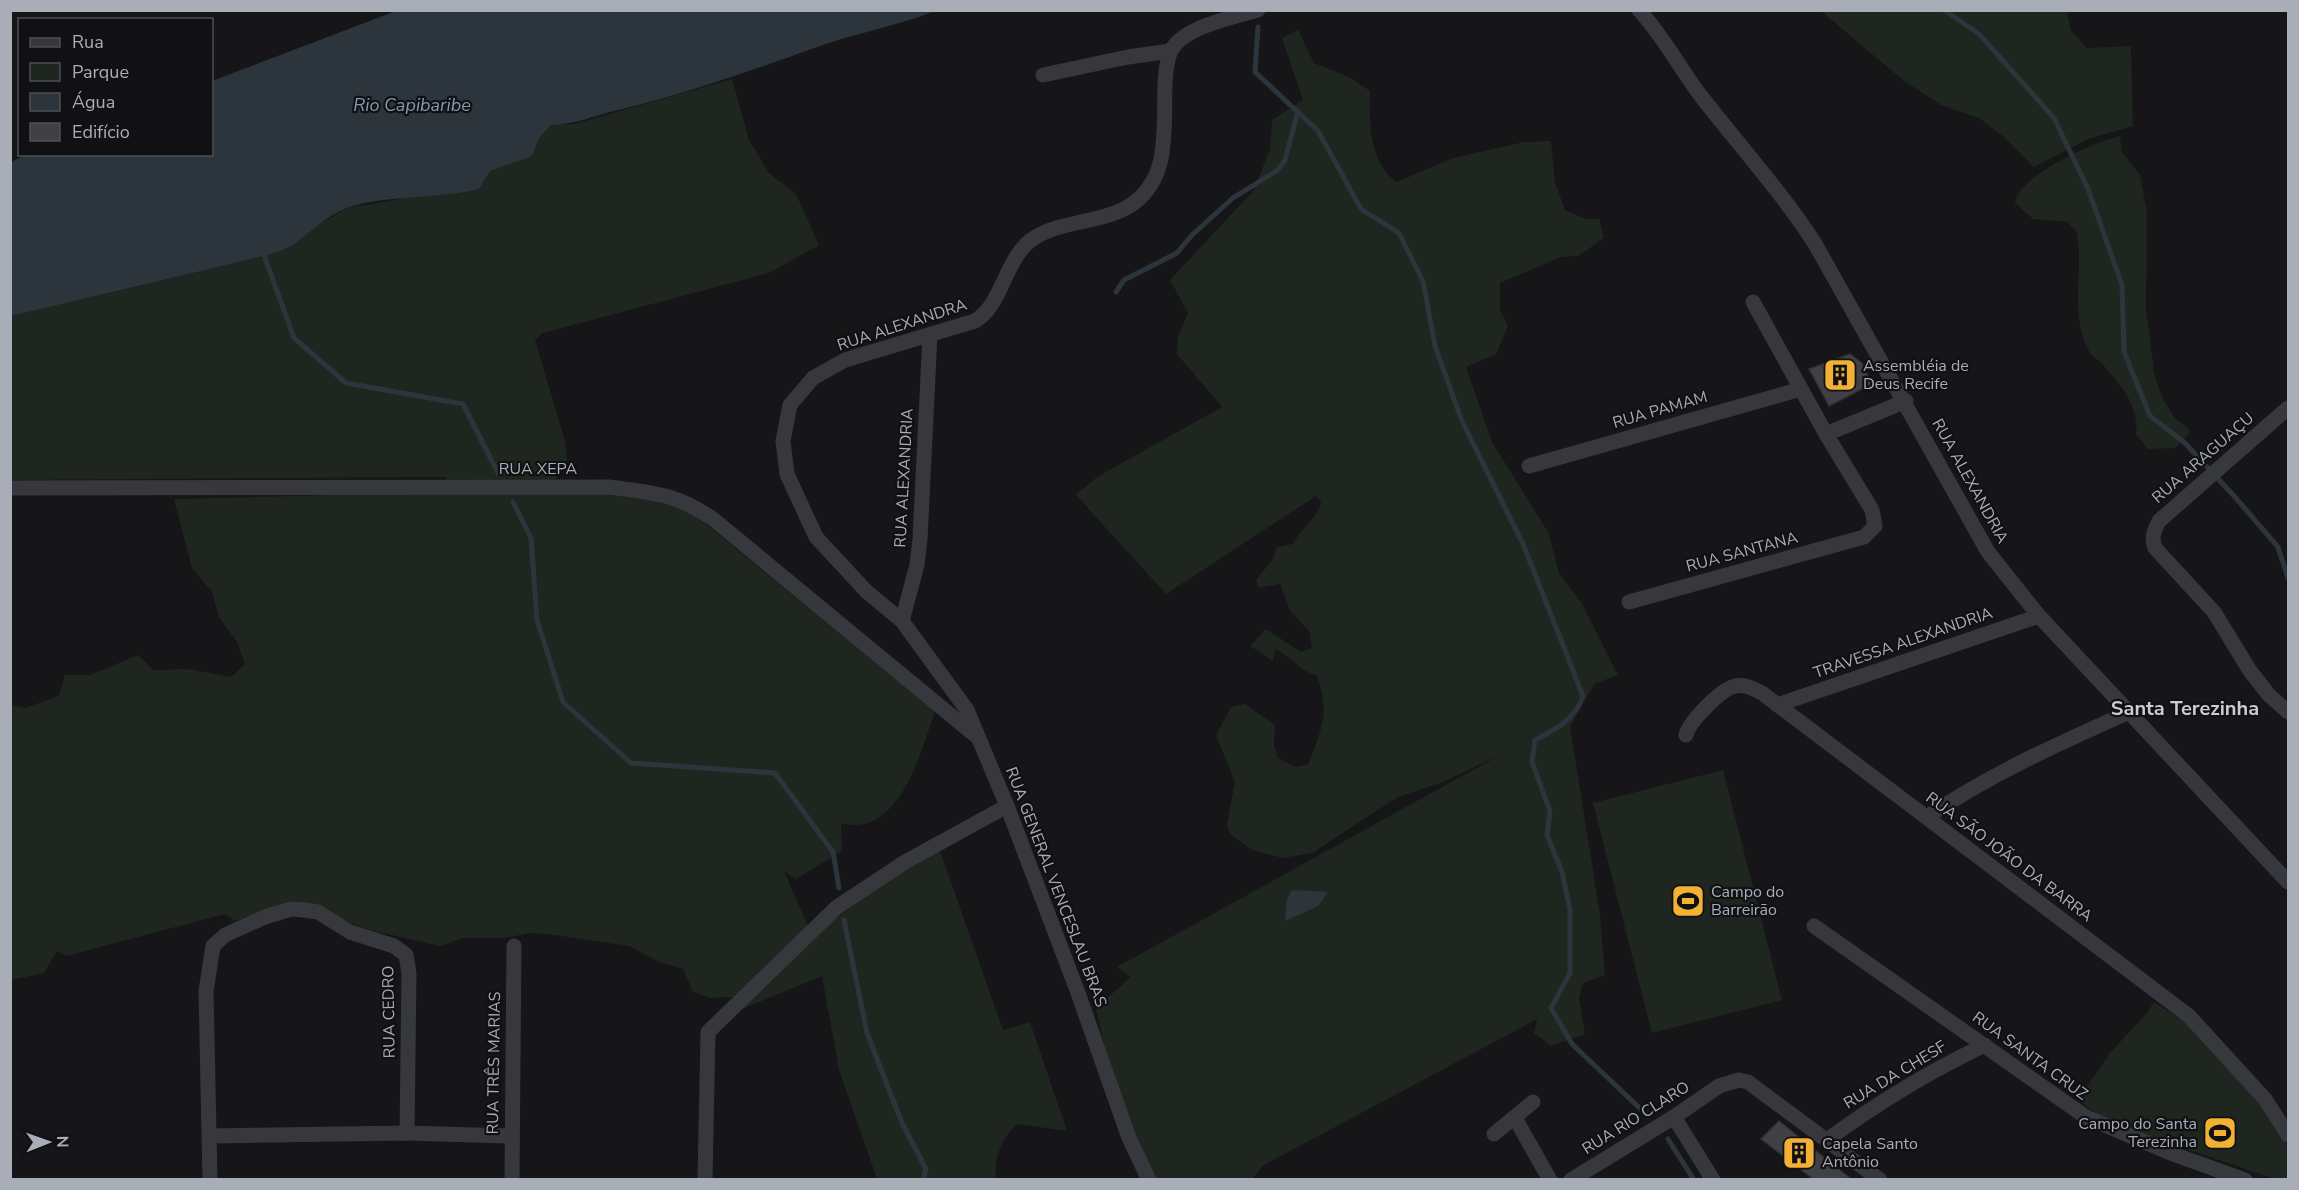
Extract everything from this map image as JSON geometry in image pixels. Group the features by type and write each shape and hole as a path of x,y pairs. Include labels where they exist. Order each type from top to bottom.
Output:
{"street":[{"path":"1043,75 1128,57 1170,51 1185,37 1204,26 1258,10"},
{"name":"RUA ALEXANDRIA","path":"1639,10 1667,43 1702,97 1794,211 1906,401 1989,552 2039,616 2127,713 2286,872"},
{"name":"RUA ALEXANDRA","path":"902,621 866,591 816,537 787,474 783,441 790,405 813,378 844,360 904,340 930,335 975,321 986,315 1016,257 1030,241 1044,233 1124,210 1142,196 1154,180 1162,157 1170,51"},
{"path":"1754,302 1826,434 1906,401"},
{"name":"RUA ALEXANDRIA","path":"902,621 917,565 920,539 930,335"},
{"name":"RUA PAMAM","path":"1529,466 1802,388"},
{"name":"RUA ARAGUAÇU","path":"2289,408 2159,521 2153,532 2152,541 2155,548 2214,612 2259,683 2289,712"},
{"name":"RUA SANTANA","path":"1629,602 1864,537 1875,526 1872,510 1826,434"},
{"name":"RUA XEPA","path":"10,488 609,487 664,494 689,502 713,519 980,739"},
{"name":"TRAVESSA ALEXANDRIA","path":"1777,705 2039,616"},
{"name":"RUA GENERAL VENCESLAU BRAS","path":"902,621 967,710 980,739 1077,990 1129,1138 1149,1179"},
{"name":"RUA SÃO JOÃO DA BARRA","path":"1686,735 1688,727 1698,715 1729,688 1735,686 1747,686 1777,705 2189,1016 2265,1099 2289,1135"},
{"path":"1927,817 1961,794 2022,760 2127,713"},
{"path":"705,1179 708,1032 837,907 905,862 1007,806"},
{"name":"RUA CEDRO","path":"210,1179 211,1136 206,991 213,946 225,935 291,909 318,912 350,932 393,946 406,955 409,973 407,1133"},
{"name":"RUA SANTA CRUZ","path":"1814,926 1985,1045 2037,1085 2086,1117 2173,1154 2245,1179"},
{"name":"RUA TRÊS MARIAS","path":"512,1179 510,1136 514,946"},
{"name":"RUA DA CHESF","path":"1827,1140 1863,1113 1952,1060 1985,1045"},
{"name":"RUA RIO CLARO","path":"1571,1179 1674,1118 1719,1086 1739,1080 1748,1082 1827,1140"},
{"path":"1494,1134 1533,1102"},
{"path":"1515,1118 1550,1179"},
{"path":"1674,1118 1713,1179"},
{"path":"211,1136 407,1133 510,1136"},
{"path":"1827,1140 1880,1179"}],"green space":[{"path":"1821,11 2067,11 2071,31 2087,48 2131,46 2133,126 2088,139 2034,167 2003,136 1979,118 1941,105 1904,81"},
{"path":"1298,30 1314,63 1349,77 1370,91 1371,128 1376,153 1388,174 1397,182 1453,158 1524,142 1551,141 1555,182 1565,210 1586,219 1599,219 1604,238 1578,256 1561,257 1500,283 1500,310 1508,326 1496,354 1466,367 1492,442 1548,532 1559,573 1581,602 1618,675 1594,684 1570,727 1600,914 1605,975 1583,983 1579,999 1585,1034 1551,1046 1534,1033 1537,1019 1262,1166 1253,1179 1153,1179 1134,1139 1118,1095 1096,1008 1131,977 1117,967 1500,755 1443,782 1398,797 1312,853 1283,858 1252,850 1230,834 1227,825 1235,782 1216,735 1231,707 1245,704 1275,725 1274,745 1278,758 1296,767 1308,764 1323,721 1323,700 1317,676 1275,649 1273,661 1250,646 1266,629 1301,652 1312,648 1309,631 1290,611 1280,584 1259,588 1256,580 1272,560 1277,547 1293,544 1316,514 1321,502 1316,496 1166,594 1076,495 1097,477 1222,407 1177,354 1178,337 1188,313 1170,280 1254,190 1270,149 1272,120 1303,100 1282,38"},
{"path":"732,79 749,140 769,173 796,194 819,245 769,273 543,333 535,340 565,441 567,460 553,484 663,501 691,512 935,711 923,748 905,788 893,806 878,818 861,825 841,823 842,851 796,879 784,871 808,926 733,997 711,998 693,992 683,969 659,962 629,946 531,933 504,938 464,938 440,946 370,930 343,920 260,913 235,921 225,914 66,956 57,951 44,973 11,980 11,705 25,708 59,696 65,675 90,675 138,655 154,670 187,669 231,677 245,664 237,642 219,617 212,592 192,568 174,499 452,492 445,477 11,480 11,316 264,256 292,245 316,226 347,208 395,200 532,156 539,138 551,124 575,124"},
{"path":"2120,136 2122,152 2140,175 2147,213 2146,307 2154,373 2162,397 2174,417 2188,428 2190,433 2175,448 2148,449 2136,435 2135,415 2124,390 2089,351 2083,337 2078,308 2077,233 2067,222 2033,219 2015,203 2020,192 2043,171 2076,152"},
{"name":"Campo do Barreirão","path":"1723,770 1782,1000 1652,1033 1593,803"},
{"path":"939,848 1003,1030 1030,1022 1067,1131 1017,1124 1000,1149 996,1164 996,1179 877,1179 839,1070 822,976 742,1009 818,933 868,893"},
{"path":"2154,1002 2186,1023 2268,1112 2288,1147 2288,1179 2275,1179 2110,1123 2078,1100 2110,1053 2147,1013"}],"water":[{"name":"Rio Capibaribe","path":"396,10 935,11 832,42 669,96 577,121 551,125 539,138 532,156 490,171 479,189 361,204 332,215 294,244 264,256 11,316 11,162 24,156 213,156 213,81"},
{"path":"1292,890 1328,892 1318,906 1285,921 1287,899"}],"building":[{"name":"Assembléia de Deus Recife","path":"1850,354 1862,363 1872,384 1829,406 1809,369"},
{"name":"Capela Santo Antônio","path":"1779,1121 1851,1179 1813,1179 1761,1139"}],"waterway":[{"path":"1944,10 1979,34 2054,118 2088,189 2122,285 2124,352 2150,416 2184,442 2278,547 2288,578"},
{"path":"1258,27 1255,72 1318,131 1361,209 1399,233 1423,281 1435,346 1462,421 1523,544 1583,696 1570,717 1551,732 1535,740 1532,762 1550,811 1547,835 1562,872 1570,910 1570,973 1551,1008 1572,1044 1648,1116"},
{"path":"1116,292 1124,280 1177,253 1192,235 1233,198 1278,170 1285,160 1298,111"},
{"path":"262,250 294,338 346,383 463,404 498,473"},
{"path":"513,502 531,538 537,620 563,702 631,763 775,773 833,852 839,888"},
{"path":"844,920 867,1033 902,1123 926,1169 923,1180"},
{"path":"1668,1139 1694,1180"}],"place":[{"name":"Assembléia de Deus Recife","path":"1840,375"},
{"name":"Campo do Barreirão","path":"1688,901"},
{"name":"Campo do Santa Terezinha","path":"2220,1133"},
{"name":"Capela Santo Antônio","path":"1799,1153"}],"district":[{"name":"Santa Terezinha","path":"2185,708"}]}
